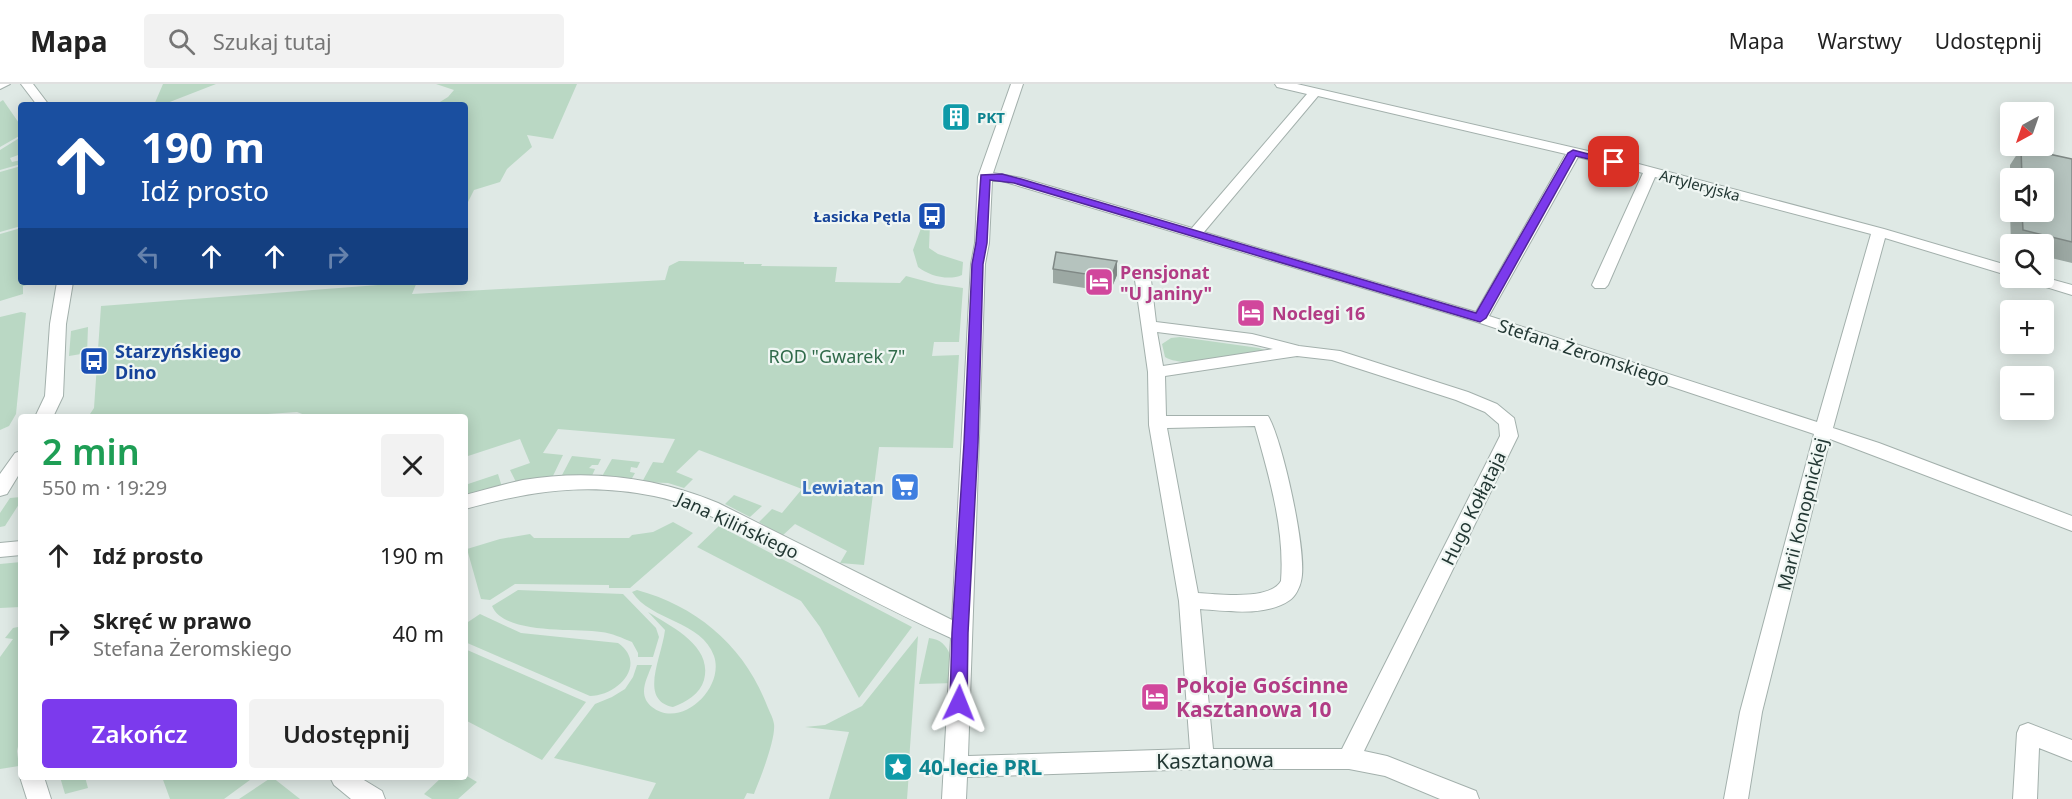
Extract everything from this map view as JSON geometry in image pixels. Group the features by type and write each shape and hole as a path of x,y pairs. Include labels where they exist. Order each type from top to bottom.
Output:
{"street":[{"path":"27,84 41,102"},
{"path":"954,799 978,264 982,243 985,184 1017,84"},
{"name":"Artyleryjska","path":"1281,84 1650,172 1880,232 2000,268"},
{"path":"1195,234 1315,92"},
{"path":"1480,318 1573,153"},
{"path":"1600,285 1650,172"},
{"name":"Stefana Żeromskiego","path":"985,184 1002,177 1017,181 1480,318 1873,447 2072,524"},
{"name":"Marii Konopnickiej","path":"1736,799 1751,712 1824,431 1880,232"},
{"path":"1143,280 1156,372 1158,422 1190,601 1202,759"},
{"path":"45,414 54,396 58,324 64,285"},
{"path":"2054,285 2072,290"},
{"name":"Hugo Kołłątaja","path":"1148,326 1252,339 1299,351 1334,355 1462,396 1491,408 1508,422 1509,436 1349,759"},
{"name":"Hugo Kołłątaja","path":"1156,372 1299,351"},
{"path":"1158,422 1263,420 1294,556 1293,580 1286,592 1272,599 1190,601"},
{"path":"0,489 18,462"},
{"name":"Jana Kilińskiego","path":"468,501 523,487 551,484 606,484 654,489 681,496 710,508 845,578 960,633"},
{"path":"0,550 18,548"},
{"path":"2025,799 2028,733 2072,751"},
{"name":"Kasztanowa","path":"956,766 1202,759 1349,759 1387,766 1467,799"},
{"path":"33,780 39,799"},
{"path":"346,780 361,793 373,799"}],"green space":[{"path":"163,84 216,84 170,102 155,102"},
{"path":"436,84 577,84 553,139 527,135 532,147 507,169 500,182 474,190 468,202 468,102 440,102 454,90"},
{"path":"3,100 18,122 18,137 0,147 0,102"},
{"path":"18,139 18,155 10,158 12,162 18,161 18,165 0,170 0,150"},
{"path":"18,167 18,227 0,232 0,172"},
{"path":"923,223 930,223 929,248 938,254 963,262 962,275 951,278 939,277 918,267 913,250"},
{"path":"18,229 18,285 27,285 23,286 23,294 0,301 0,234"},
{"name":"ROD \"Gwarek 7\"","path":"679,261 744,262 744,264 762,264 761,266 837,267 835,282 900,283 906,276 963,288 959,342 934,342 932,356 959,355 953,448 879,447 864,565 840,563 847,551 795,524 782,536 759,522 772,509 782,513 802,489 699,450 676,472 693,479 684,488 668,483 642,482 653,462 663,463 675,439 558,429 543,453 563,455 552,478 517,484 510,470 530,463 520,439 468,456 468,414 302,414 297,412 90,414 94,408 101,306 378,285 416,285 412,294 665,280 669,266"},
{"path":"26,313 16,414 9,426 0,430 0,317"},
{"path":"88,327 87,353 69,356 71,331"},
{"path":"1180,337 1259,348 1265,350 1265,353 1198,362 1185,362 1165,357 1162,344 1171,338"},
{"path":"572,456 601,459 598,465 592,465 589,468 595,469 591,478 561,477"},
{"path":"612,459 640,462 637,468 631,467 630,472 635,473 631,480 601,478"},
{"path":"498,474 502,487 468,496 468,484"},
{"path":"734,495 762,506 750,517 725,504"},
{"path":"18,497 18,506 5,526 0,527 0,513 10,498"},
{"path":"673,522 693,533 630,588 609,588 609,585 515,584 490,600 481,599 468,553 468,549 500,539 530,534 534,538 629,538 632,535 653,532"},
{"path":"719,526 912,627 859,698 820,627 801,601 697,547"},
{"path":"18,562 18,607 0,608 0,564"},
{"path":"518,590 623,594 656,628 659,637 653,657 638,657 632,642 609,633 541,628 510,622 499,615 492,606"},
{"path":"637,590 659,597 698,617 731,646 756,682 773,719 774,731 767,759 754,794 747,793 744,799 648,799 656,783 554,758 595,704 625,689 637,665 652,665 645,685 645,696 652,707 663,713 675,713 698,702 713,681 716,668 714,656 708,644 688,628 640,602 632,592"},
{"path":"648,612 679,631 697,647 705,668 704,680 699,689 692,697 673,707 662,703 654,687 665,630"},
{"path":"480,614 521,633 618,643 627,651 630,669 619,685 600,695 590,696 468,643 468,622"},
{"path":"18,627 18,766 0,769 0,657 13,639 5,638 13,628"},
{"path":"918,636 909,761 900,762 900,772 909,772 907,799 829,799 849,732 805,727 825,725 862,706"},
{"path":"929,638 937,640 947,648 952,661 955,683 919,684"},
{"path":"468,650 586,702 542,760 468,722"},
{"path":"468,777 477,782 458,799 432,799 424,794 439,780 468,780"},
{"path":"61,780 86,780 88,788 65,794"},
{"path":"163,780 250,780 224,799 170,799"},
{"path":"268,780 276,780 300,799 239,799"}],"building":[{"path":"2054,155 2072,159 2072,242 2054,238 2054,234 2039,234 2023,230 2023,222 2054,222 2054,168 2022,168 2021,156"},
{"path":"1056,252 1117,261 1111,278 1053,269"}],"place":[{"name":"PKT","path":"956,117"},
{"name":"Łasicka Pętla","path":"932,216"},
{"name":"Pensjonat \"U Janiny\"","path":"1099,282"},
{"name":"Noclegi 16","path":"1251,313"},
{"name":"Starzyńskiego Dino","path":"94,361"},
{"name":"Lewiatan","path":"905,487"},
{"name":"Pokoje Gościnne Kasztanowa 10","path":"1155,697"},
{"name":"40-lecie PRL","path":"898,767"}],"route":[{"path":"959,703 960,633 978,264 982,243 985,177 1002,177 1017,181 1480,318 1573,153 1614,162"}]}
